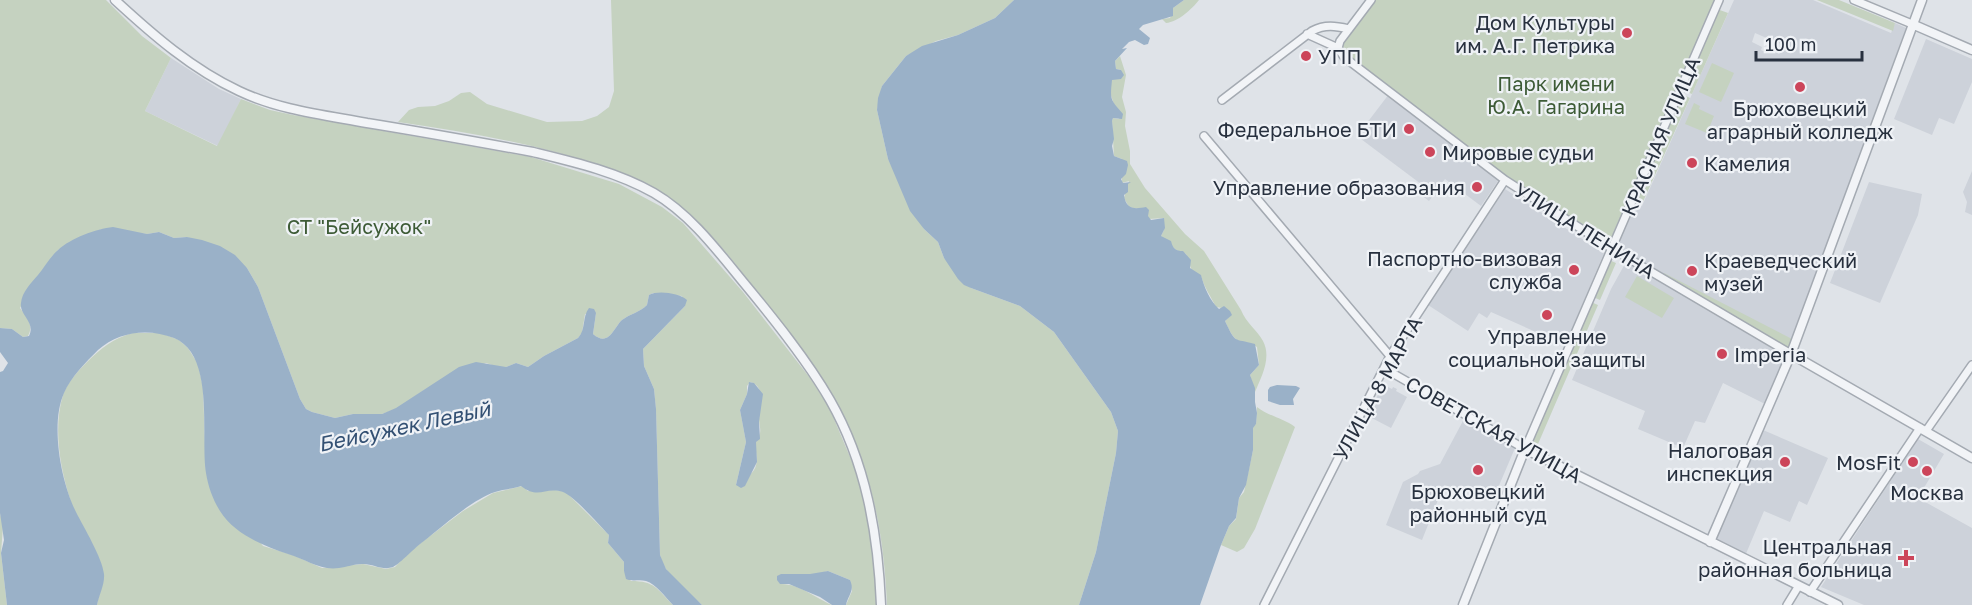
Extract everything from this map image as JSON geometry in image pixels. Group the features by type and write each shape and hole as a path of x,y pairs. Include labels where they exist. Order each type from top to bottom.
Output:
{"street":[{"path":"115,0 148,31 190,62 224,83 261,99 280,106 323,115 533,152 565,160 641,187 675,208 704,236 753,294 815,375 839,416 857,460 869,501 878,548 881,605"},
{"path":"1338,48 1340,41 1371,0"},
{"name":"КРАСНАЯ УЛИЦА","path":"1463,605 1525,449 1719,0"},
{"path":"1854,0 1972,50"},
{"path":"1710,542 1791,354 1922,0"},
{"path":"1222,100 1307,34 1324,26 1349,29"},
{"name":"УЛИЦА ЛЕНИНА","path":"1307,34 1338,48 1344,57 1505,180 1611,248 1972,458"},
{"name":"СОВЕТСКАЯ УЛИЦА","path":"1204,136 1390,356 1389,367 1394,374 1525,449 1838,605"},
{"name":"УЛИЦА 8 МАРТА","path":"1264,605 1390,356 1505,180"},
{"path":"1810,592 1923,430 1972,365"},
{"path":"1787,605 1798,586"}],"shaded area":[{"path":"1734,0 1813,0 1891,33 1895,23 1906,28 1788,350 1614,247 1636,204 1642,206","holes":["1755,33 1783,45 1779,54 1769,49 1767,53 1761,50 1762,47 1752,42"]},
{"path":"1926,39 1972,59 1972,82 1954,124 1939,118 1932,135 1894,119"},
{"path":"171,58 219,89 241,99 218,146 145,111"},
{"path":"1389,94 1500,178 1481,206 1445,179 1429,201 1420,194 1425,187 1357,136"},
{"path":"1972,171 1972,215 1965,212 1967,202 1963,192"},
{"path":"1869,182 1922,194 1918,215 1880,303 1830,283"},
{"path":"1505,189 1604,253 1565,345 1491,312 1487,318 1479,313 1468,331 1428,305"},
{"path":"1626,262 1786,355 1765,404 1723,383 1705,423 1695,421 1683,448 1638,429 1645,411 1572,380 1611,289"},
{"path":"1384,385 1397,389 1396,391 1407,397 1391,428 1366,415"},
{"path":"1464,419 1515,448 1492,502 1467,491 1462,493 1444,485 1422,540 1386,525 1403,482 1420,471 1440,464"},
{"path":"1763,430 1828,458 1807,505 1799,501 1790,522 1764,511 1745,556 1714,541"},
{"name":"Центральная районная больница","path":"1918,439 1944,454 1918,498 1972,528 1972,605 1864,605 1821,587"}],"green space":[{"name":"СТ \"Бейсужок\"","path":"0,0 106,0 142,36 171,58 145,111 217,146 241,99 270,110 293,115 531,157 619,184 662,207 683,223 743,292 810,378 829,407 858,476 867,509 875,562 877,605 846,605 852,591 850,580 828,571 780,584 800,588 832,605 702,605 677,583 667,570 660,555 654,389 644,366 643,349 685,306 682,296 653,293 649,295 647,305 622,320 611,335 603,339 593,334 596,313 585,314 582,333 578,338 528,367 516,363 498,367 486,363 426,389 396,409 382,414 353,414 335,418 306,409 300,399 258,287 247,268 187,237 174,238 159,232 147,234 102,229 71,242 58,250 44,268 20,308 30,325 28,336 23,337 12,329 0,328","holes":["750,382 755,384 761,397 760,435 756,440 757,463 752,472 736,485 746,442 740,410 747,394 747,386"]},
{"path":"611,0 1014,0 995,18 958,35 936,41 906,56 882,86 877,110 888,159 924,229 938,242 944,258 971,288 1020,306 1054,332 1111,412 1118,431 1116,453 1096,552 1079,605 887,605 882,550 873,497 857,445 846,420 825,382 797,343 735,264 697,221 669,197 653,187 633,177 574,157 474,134 398,122 409,110 435,106 461,93 470,92 487,104 547,122 582,121 597,116 609,107 614,91"},
{"path":"1184,0 1199,0 1180,18 1166,23 1162,19 1170,18 1173,8"},
{"name":"Парк имени Ю.А. Гагарина","path":"1374,0 1715,0 1609,243 1507,177 1346,55 1342,49 1342,43"},
{"path":"1817,0 1839,0 1895,23 1893,31"},
{"path":"1717,9 1728,13 1692,94 1682,90"},
{"path":"1120,56 1126,75 1122,97 1126,112 1125,126 1130,164 1145,188 1185,234 1204,251 1246,319 1263,341 1266,361 1255,392 1250,375 1259,365 1257,347 1237,340 1225,321 1231,315 1222,308 1216,307 1201,276 1192,271 1186,254 1176,250 1161,236 1164,230 1164,218 1149,219 1142,208 1129,207 1124,198 1129,181 1122,183 1122,159 1114,156 1112,121 1113,118 1119,119 1110,90 1111,81 1121,70 1116,69 1115,61"},
{"path":"1712,63 1734,73 1721,102 1699,92"},
{"path":"1680,93 1690,98 1641,206 1636,204 1620,239 1618,238"},
{"path":"1694,103 1700,106 1699,109 1714,116 1707,133 1685,124"},
{"path":"1609,260 1616,263 1600,300 1593,297"},
{"path":"1664,273 1792,339 1788,350 1663,276"},
{"path":"1637,276 1674,298 1662,318 1625,297"},
{"path":"1591,302 1598,305 1538,444 1531,441"},
{"path":"132,333 161,333 179,340 188,348 198,364 203,387 206,472 263,546 293,555 322,568 363,564 386,569 395,567 409,552 463,511 493,493 522,486 528,491 555,490 566,492 609,535 608,543 624,562 624,571 631,581 651,584 673,605 97,605 103,581 101,567 66,487 59,447 58,421 63,395 73,377 97,352 119,338"},
{"path":"1257,407 1295,427 1255,529 1244,548 1237,552 1221,545 1229,526 1236,519 1239,498 1244,492 1253,450 1253,426 1256,424"},
{"path":"0,513 3,526 1,553 7,605 0,605"}],"water":[{"path":"1014,0 1184,0 1173,8 1173,16 1143,25 1139,29 1150,38 1148,44 1144,45 1135,40 1129,42 1122,49 1127,48 1115,61 1116,69 1121,70 1124,75 1121,79 1112,80 1111,96 1123,114 1122,119 1113,118 1112,146 1114,156 1127,161 1126,174 1121,179 1123,183 1131,182 1128,184 1128,192 1124,195 1129,206 1146,207 1151,220 1164,218 1165,228 1161,236 1171,241 1175,249 1183,251 1191,260 1190,268 1201,275 1208,294 1216,306 1219,309 1224,306 1230,311 1232,315 1225,321 1234,337 1255,344 1259,365 1250,375 1255,388 1257,413 1246,485 1239,498 1236,518 1229,526 1221,545 1200,605 1079,605 1096,552 1116,453 1118,431 1111,412 1054,332 1020,306 964,285 958,279 944,258 938,242 910,211 888,159 877,110 882,86 906,56 922,46 958,35 995,18"},
{"name":"Бейсужек Левый","path":"113,227 147,234 159,232 174,238 187,237 202,240 220,246 235,255 247,268 258,287 300,399 306,409 335,418 353,414 382,414 396,408 459,367 476,362 506,367 516,363 528,367 578,338 589,308 594,309 596,313 593,334 603,339 610,335 622,320 647,305 649,295 653,293 674,294 687,300 685,306 643,349 644,366 654,389 656,409 660,555 666,569 702,605 673,605 650,583 643,580 626,579 624,562 608,543 609,535 568,495 551,490 533,492 521,486 498,491 477,500 400,562 389,568 356,564 326,568 260,543 241,533 226,519 211,493 205,458 204,398 196,361 187,347 174,338 145,332 125,335 98,350 71,381 60,406 59,453 66,485 76,512 103,567 103,586 97,605 7,605 1,553 4,540 0,513 0,372 8,363 0,352 0,328 12,329 23,337 29,336 31,331 21,303 30,284 63,246 84,235"},
{"path":"749,382 754,383 763,394 759,422 760,439 756,442 757,462 745,486 741,488 736,485 746,442 740,410"},
{"path":"1277,385 1300,388 1293,399 1294,405 1280,405 1268,401 1268,390"},
{"path":"828,571 850,580 851,590 846,605 832,605 820,597 789,584 780,584 777,580 777,576 781,574 810,574"}],"place":[{"name":"Дом Культуры им. А.Г. Петрика","path":"1627,33"},
{"name":"УПП","path":"1306,56"},
{"name":"Брюховецкий аграрный колледж","path":"1800,87"},
{"name":"Федеральное БТИ","path":"1409,129"},
{"name":"Мировые судьи","path":"1430,152"},
{"name":"Камелия","path":"1692,163"},
{"name":"Управление образования","path":"1477,187"},
{"name":"Паспортно-визовая служба","path":"1574,270"},
{"name":"Краеведческий музей","path":"1692,271"},
{"name":"Управление социальной защиты","path":"1547,315"},
{"name":"Imperia","path":"1722,354"},
{"name":"Налоговая инспекция","path":"1785,462"},
{"name":"MosFit","path":"1913,462"},
{"name":"Брюховецкий районный суд","path":"1478,470"},
{"name":"Москва","path":"1927,471"},
{"name":"Центральная районная больница","path":"1906,558"}]}
